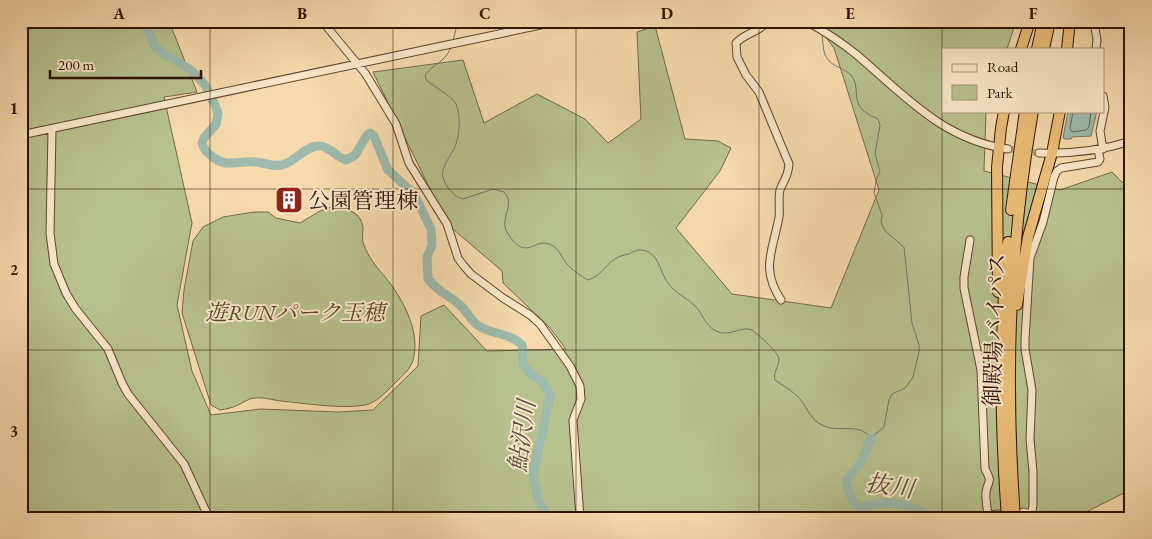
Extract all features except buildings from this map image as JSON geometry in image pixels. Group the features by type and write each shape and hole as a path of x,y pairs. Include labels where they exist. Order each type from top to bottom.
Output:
{"highway":[{"path":"1021,48 1030,21"},
{"path":"1037,48 1043,21"},
{"path":"1044,48 1050,21"},
{"path":"1068,48 1070,21"},
{"path":"1001,382 996,196 1003,148 1004,112"},
{"path":"1024,144 1025,112"},
{"path":"1024,144 1033,112"},
{"path":"1010,400 1014,325 1022,268 1032,219 1052,153 1060,112"},
{"name":"御殿場バイパス","path":"1002,516 1001,382 1005,277 1024,144"},
{"name":"御殿場バイパス","path":"1019,515 1009,362 1012,276 1024,144"}],"street":[{"path":"322,21 359,64 396,124 409,163 447,224 458,258 463,265 471,274 540,324 570,366 580,386 581,398 572,420 580,518"},
{"path":"513,31 515,21"},
{"path":"21,135 560,21"},
{"path":"768,21 761,28 744,36 736,43 737,56 746,75 758,92 789,164 788,175 780,190 779,216 770,256 770,280 781,300"},
{"path":"806,21 841,42 908,102 935,121 962,135 1003,148"},
{"path":"1094,21 1097,40 1096,48"},
{"path":"1019,515 1031,516 1034,505 1030,439 1032,390 1025,344 1030,258 1043,222 1054,176 1057,171 1061,168 1098,162 1100,159 1100,131 1104,112"},
{"path":"52,129 50,233 54,264 75,308 108,349 128,394 184,464 210,518"},
{"path":"1039,153 1100,149 1131,141"},
{"path":"970,240 964,288 981,370 985,469 990,477 990,484 986,491 988,516 1002,516"}],"green space":[{"path":"21,21 169,21 197,92 164,97 192,223 177,305 192,371 211,415 261,409 338,412 373,410 418,366 421,316 444,305 487,351 566,349 550,328 503,283 502,271 447,224 373,72 463,60 484,123 537,94 585,119 608,143 641,119 637,32 655,26 685,139 718,141 731,148 720,171 676,228 732,294 831,308 879,190 834,48 813,21 1016,21 1007,48 942,48 942,112 986,112 984,171 1060,190 1112,172 1131,191 1131,257 1127,280 1131,281 1131,470 1124,493 1074,518 21,518"},
{"name":"遊RUNパーク玉穂","path":"331,207 346,209 359,217 363,227 363,242 368,253 401,300 407,312 412,324 415,348 410,367 381,397 363,405 328,406 258,398 220,410 211,405 182,313 193,241 203,227 223,217 254,212 268,212 276,218 300,223"}],"water":[{"path":"1068,112 1097,112 1091,136 1072,137 1071,139 1063,138"}],"waterway":[{"name":"鮎沢川","path":"143,21 155,46 161,52 191,70 205,85 218,114 216,124 202,143 207,152 219,161 224,163 249,162 282,165 315,146 323,146 346,160 355,155 367,135 370,133 374,136 388,170 414,194 431,229 432,245 427,257 428,279 435,287 461,306 479,326 518,341 522,345 523,361 527,371 546,386 550,397 533,475 538,499 548,518"},
{"path":"453,41 458,21"},
{"path":"451,47 443,60 425,75 426,80 447,94 454,101 458,109 458,138 443,170 443,179 451,192 463,199 493,189 504,192 508,201 505,227 513,241 524,248 544,243 552,245 558,250 569,266 588,280 596,276 618,257 634,251 647,251 655,258 671,287 694,305 712,328 721,333 744,329 752,330 768,344 779,360 775,380 799,398 814,420 830,428 861,430 871,438 884,427 889,400 892,394 905,388 913,377 919,345 912,323 904,247 885,231 881,222 882,215 874,193 880,171 875,154 880,125 878,119 860,107 855,82 851,75 826,58 822,34"},
{"name":"抜川","path":"871,438 861,462 846,481 851,498 858,507 881,503 900,505 922,511 930,518"}],"tunnel":[{"path":"1008,149 1039,153"}],"place":[{"name":"公園管理棟","path":"289,200"}]}
